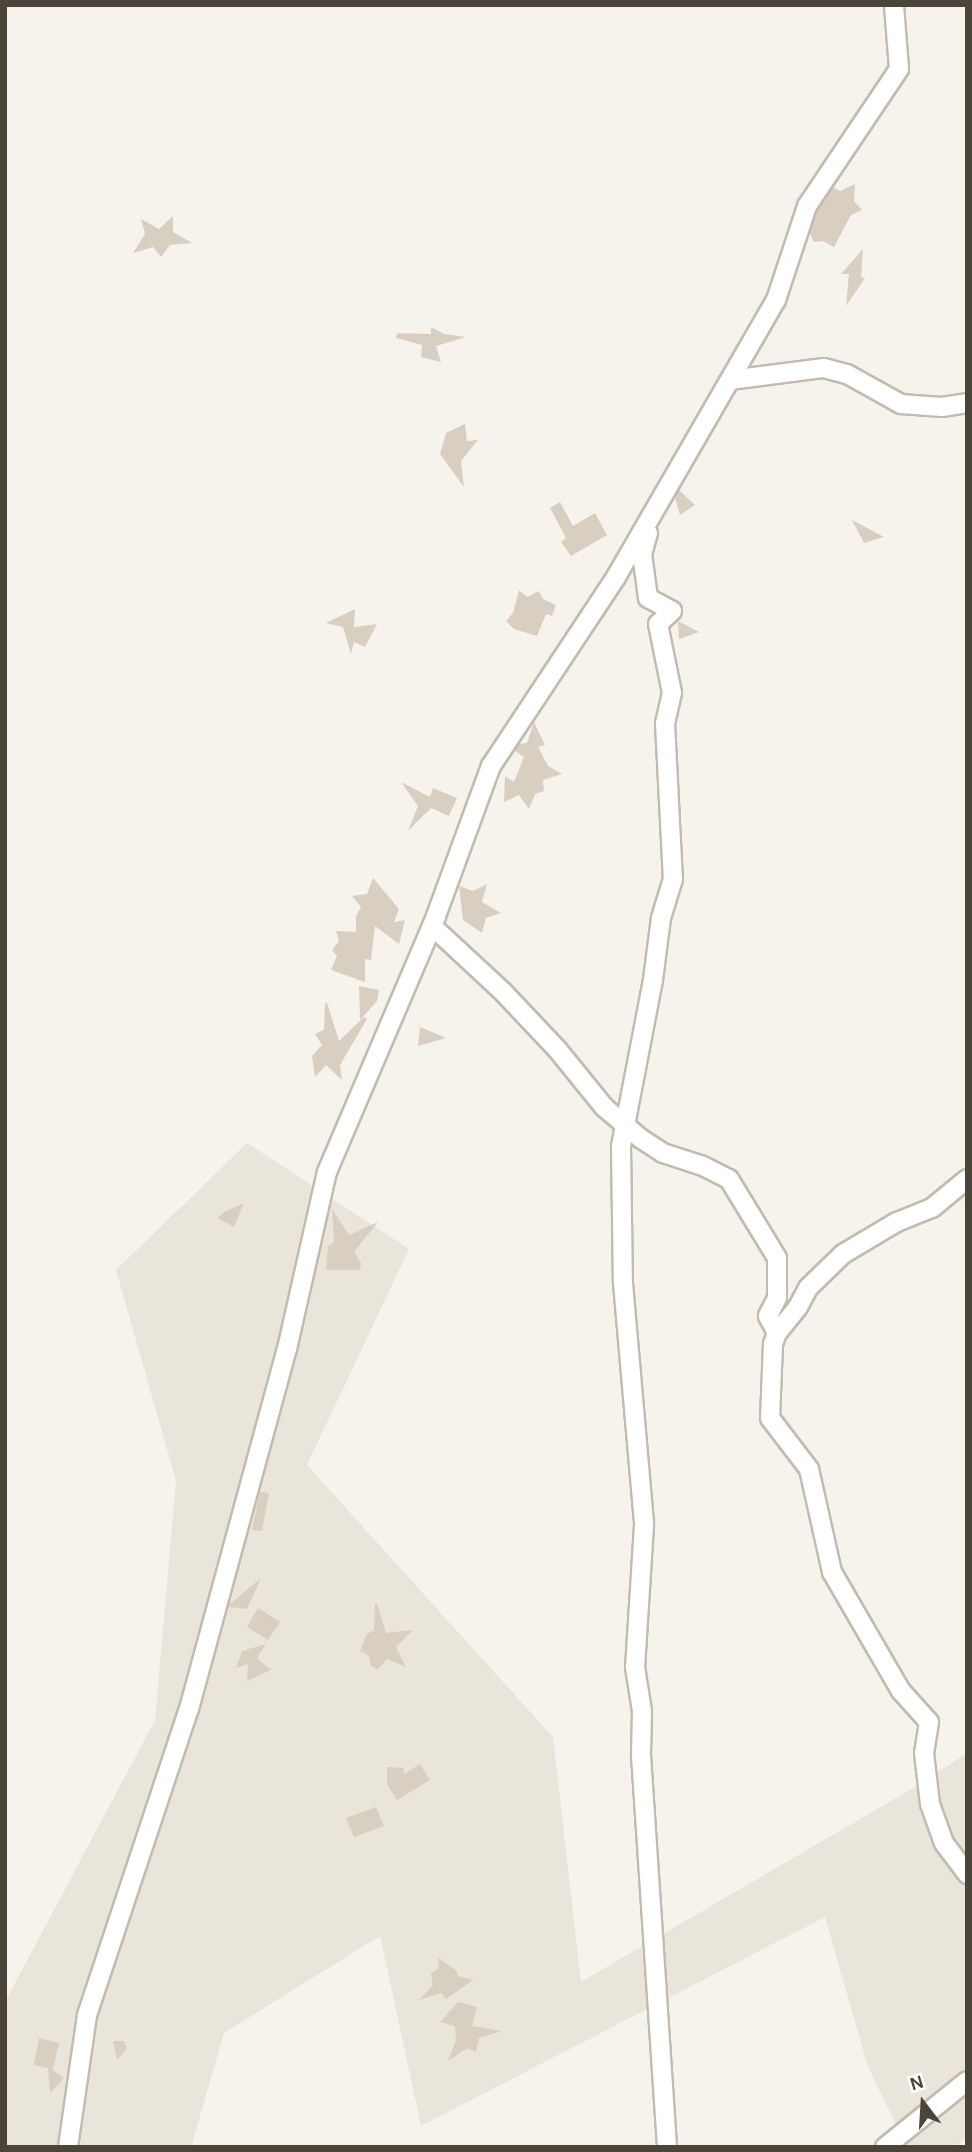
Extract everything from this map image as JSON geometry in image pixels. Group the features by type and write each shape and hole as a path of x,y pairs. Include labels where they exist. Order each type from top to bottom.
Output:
{"street":[{"path":"68,2147 86,2014 189,1709 287,1349 327,1172 432,926 491,766 616,577 776,300 807,206 899,69 894,5"},
{"path":"730,380 824,368 847,374 901,404 942,407 967,403"},
{"path":"653,513 642,554 648,598 672,611 658,624 672,693 665,723 673,878 661,918 621,1146 624,1283 644,1525 635,1667 642,1711 641,1755 667,2147"},
{"path":"432,926 504,993 557,1049 604,1107 626,1126 663,1153 701,1165 729,1179 777,1258 777,1298 768,1316 776,1333"},
{"path":"967,1179 932,1208 897,1222 843,1254 808,1288 776,1333 772,1344 770,1418 809,1469 823,1543 832,1572 901,1691 929,1723 924,1754 930,1804 944,1843 967,1874"},
{"path":"885,2147 967,2081"},
{"path":"908,2147 917,2121"}],"shaded area":[{"path":"247,1143 409,1249 307,1465 553,1737 581,1982 920,1784 967,1753 967,2137 955,2147 907,2147 868,2067 825,1917 421,2126 380,1936 224,2033 191,2147 5,2147 5,2002 155,1720 176,1481 116,1270"}],"building":[{"path":"855,184 854,201 862,210 851,215 834,247 823,241 814,242 810,234 817,211 833,187 840,191"},
{"path":"173,216 173,232 192,243 170,245 161,257 153,247 133,253 145,234 141,219 159,229"},
{"path":"863,249 861,277 865,278 846,306 849,274 841,274"},
{"path":"431,327 444,334 466,337 436,346 441,362 421,357 422,345 396,338 397,333 431,334"},
{"path":"465,424 467,441 478,440 461,461 464,487 440,454 446,433"},
{"path":"679,490 695,505 680,515 675,498"},
{"path":"560,502 573,526 595,513 607,535 571,556 561,542 566,538 550,508"},
{"path":"852,520 884,537 864,543"},
{"path":"519,590 527,597 539,591 543,599 556,605 552,616 546,614 537,636 514,629 506,621 513,613"},
{"path":"355,609 354,627 377,624 365,647 354,642 351,654 343,627 326,623"},
{"path":"678,621 699,632 679,639"},
{"path":"534,722 545,745 538,747 548,766 562,774 543,780 544,791 535,794 529,809 519,795 504,802 505,776 514,782 524,757 515,751 519,744 527,743"},
{"path":"401,782 430,797 433,788 457,798 449,816 431,808 408,831 418,806"},
{"path":"373,878 399,909 394,922 405,920 399,944 375,926 371,960 365,959 365,982 331,970 337,956 332,950 339,941 336,931 356,932 356,916 361,907 352,896 367,894"},
{"path":"487,884 482,902 501,913 486,918 482,933 463,920 459,886 473,891"},
{"path":"359,986 379,990 377,1001 360,1020"},
{"path":"325,1003 339,1041 364,1017 367,1019 340,1065 342,1080 326,1065 315,1077 312,1056 322,1045 315,1034 324,1030"},
{"path":"420,1027 446,1038 418,1046"},
{"path":"244,1203 234,1227 217,1218 224,1212"},
{"path":"332,1209 349,1235 378,1222 354,1252 361,1263 360,1270 326,1270 328,1246 334,1242"},
{"path":"260,1492 269,1493 262,1531 252,1530"},
{"path":"261,1578 247,1609 229,1607 229,1605"},
{"path":"375,1604 386,1633 413,1630 396,1647 406,1667 387,1659 378,1669 371,1666 369,1656 360,1651 367,1634 374,1630"},
{"path":"258,1608 280,1622 268,1640 247,1627"},
{"path":"266,1644 257,1658 271,1670 247,1681 248,1664 236,1668 242,1651"},
{"path":"420,1764 430,1780 397,1800 387,1784 387,1767 404,1768 404,1774"},
{"path":"376,1807 384,1826 354,1837 346,1818"},
{"path":"438,1958 456,1970 458,1976 473,1980 446,1999 441,1993 419,2000 433,1985 431,1974 439,1968"},
{"path":"458,2002 477,2007 472,2026 502,2031 479,2038 476,2052 467,2048 448,2061 456,2040 455,2026 440,2022"},
{"path":"39,2038 59,2043 53,2069 50,2068 64,2078 50,2093 48,2068 34,2065"},
{"path":"113,2041 124,2041 127,2048 117,2060"}]}
